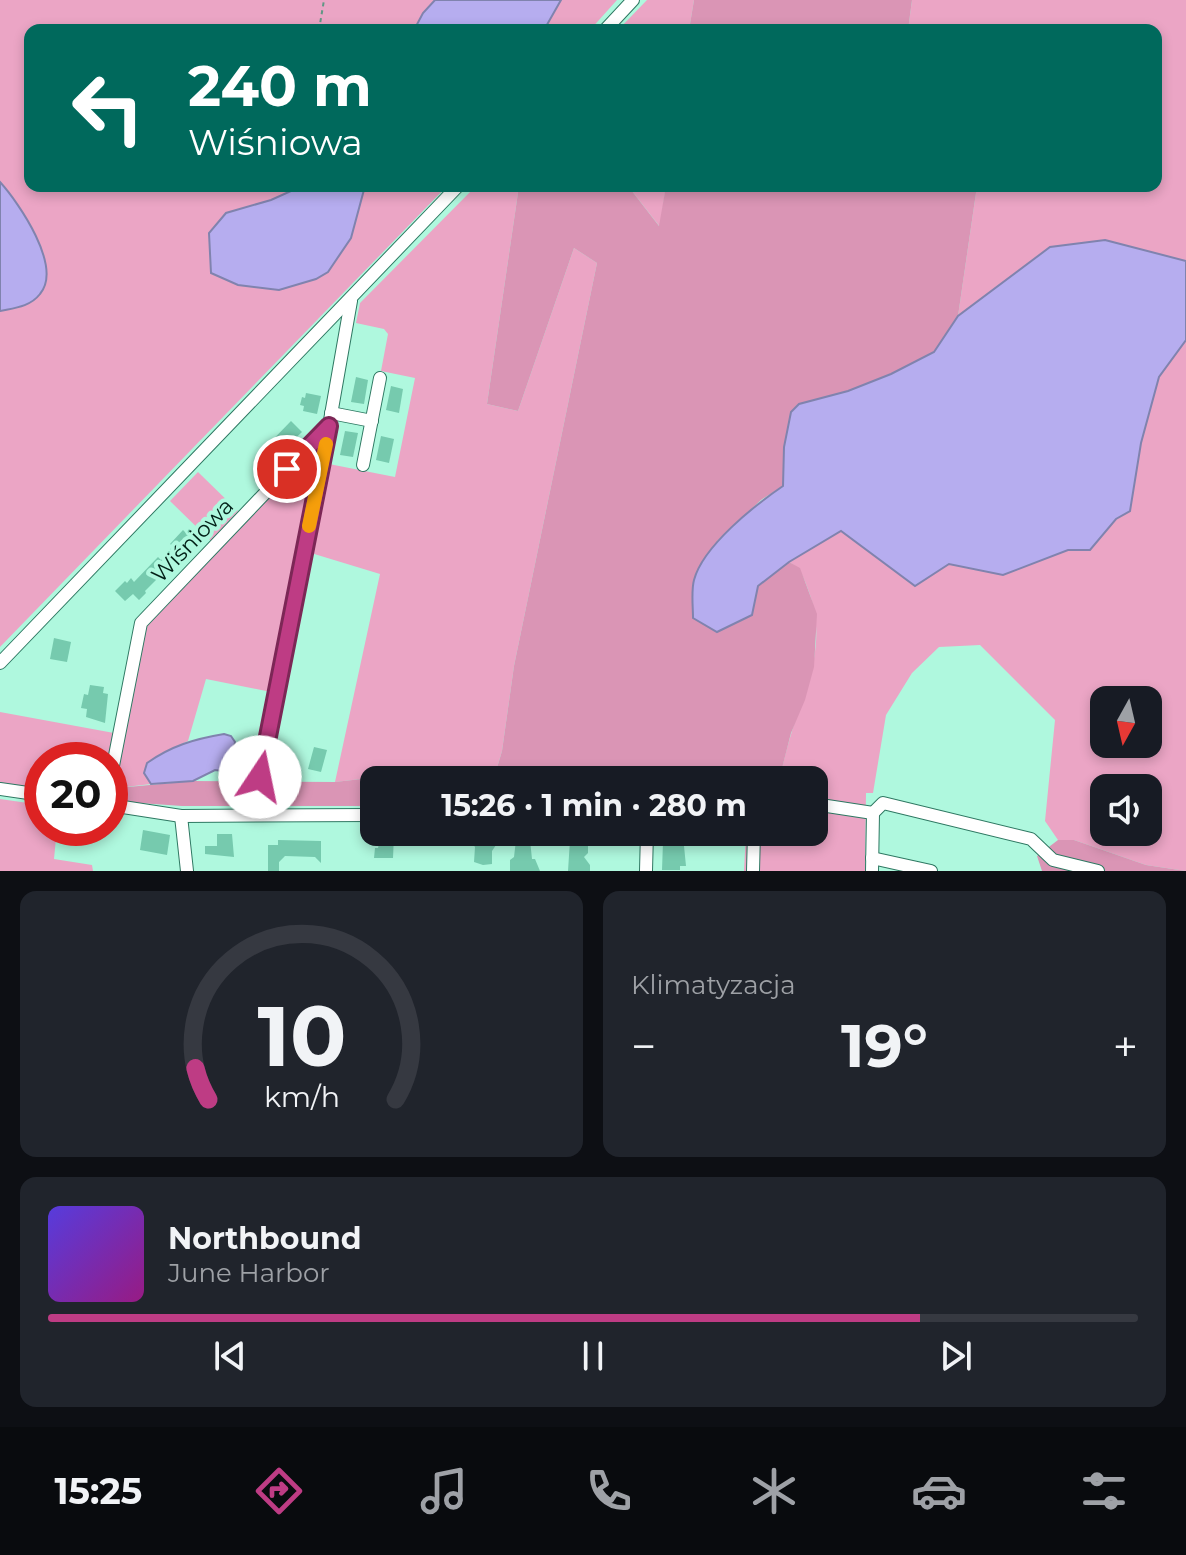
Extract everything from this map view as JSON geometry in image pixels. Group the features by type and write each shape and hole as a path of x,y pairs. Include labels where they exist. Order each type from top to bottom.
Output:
{"street":[{"path":"611,24 633,0"},
{"path":"0,663 452,192"},
{"path":"260,777 352,300"},
{"path":"363,465 380,378"},
{"path":"330,419 372,421"},
{"name":"Wiśniowa","path":"118,742 141,623 330,419"},
{"path":"0,789 24,792"},
{"path":"931,871 872,864 873,813 883,803 1031,839 1053,860 1098,871"},
{"path":"828,806 873,813"},
{"path":"128,808 181,816 360,815"},
{"path":"181,816 187,871"},
{"path":"646,871 647,846"},
{"path":"753,871 754,846"}],"path":[{"path":"320,24 324,0"}],"shaded area":[{"path":"0,0 617,0 595,24 24,24 24,192 441,192 0,647"},
{"path":"435,0 561,0 547,24 417,24"},
{"path":"647,0 694,0 690,24 624,24"},
{"path":"694,0 912,0 909,24 690,24"},
{"path":"912,0 1186,0 1186,261 1105,240 1050,247 958,316 976,192 1162,192 1162,24 909,24"},
{"path":"0,182 36,236 46,268 46,282 32,302 0,311"},
{"path":"289,192 363,192 351,238 328,272 316,279 279,290 238,285 211,273 209,233 226,213"},
{"path":"470,192 518,192 487,404 518,411 574,248 597,263 514,666 498,766 360,766 360,779 335,782 380,574 311,553 329,464 395,477 415,378 381,371 388,334 384,329 356,323 360,303"},
{"path":"518,192 633,192 659,226 665,192 976,192 958,316 934,352 848,391 799,404 784,447 783,486 761,500 717,541 752,615 758,586 789,562 800,568 817,614 814,667 783,766 498,766 514,666 597,263 574,248 518,411 487,404"},
{"path":"633,192 665,192 660,227"},
{"path":"1105,240 1186,261 1186,340 1159,377 1141,443 1130,511 1116,519 1090,550 1068,550 1003,575 949,564 915,586 841,531 789,562 758,586 752,615 717,632 693,618 692,594 699,567 719,540 783,486 784,447 791,412 799,404 848,391 934,352 958,316 1050,247"},
{"path":"1186,340 1186,871 1146,865 1091,846 1162,846 1162,774 1090,774 1090,846 1074,840 1058,840 1045,821 1055,720 980,645 939,647 912,673 886,715 873,793 866,793 865,871 744,871 745,846 828,846 828,766 783,766 809,680 816,645 814,610 809,592 800,571 789,562 841,531 949,563 1003,575 1068,550 1090,550 1116,519 1130,511 1141,443 1159,377"},
{"path":"310,453 318,457 271,692 206,679 188,741 160,754 144,773 151,784 128,787 128,742 118,742 143,624"},
{"path":"198,472 238,511 211,541 170,501"},
{"path":"0,712 114,733 112,742 24,742 24,786 0,783"},
{"path":"224,734 231,736 235,742 231,764 223,771 215,770 193,781 151,784 144,773 147,763 165,752"},
{"path":"360,779 360,806 182,806 128,802 128,787 193,781 335,782"},
{"path":"0,799 24,802 24,846 55,846 54,859 92,865 93,871 0,871"},
{"path":"1058,840 1074,840 1146,865 1186,871 1042,871 1037,856"}],"building":[{"path":"356,377 368,380 364,404 351,402"},
{"path":"391,386 403,389 399,413 386,410"},
{"path":"306,393 321,396 317,414 303,411 304,406 300,405"},
{"path":"291,421 302,432 263,469 255,462 257,456"},
{"path":"345,431 358,433 353,457 340,455"},
{"path":"381,436 394,439 389,463 376,460"},
{"path":"189,529 198,538 139,600 133,594 125,601 115,591 131,578 134,582 158,557 161,560 173,546 170,544 183,530 186,533"},
{"path":"54,638 71,642 67,662 50,659"},
{"path":"90,685 104,687 103,693 108,694 105,723 86,717 87,709 81,708"},
{"path":"314,747 327,750 321,772 308,769"},
{"path":"143,830 170,835 167,855 140,850"},
{"path":"217,834 232,834 234,857 205,854 205,846 217,846"},
{"path":"278,840 321,841 321,863 315,857 285,856 279,862 279,871 268,871 268,845 278,845"},
{"path":"394,846 393,858 374,858 375,848"},
{"path":"495,846 492,864 474,862 475,847"},
{"path":"515,846 531,846 532,859 535,859 540,871 510,871 510,860 514,857"},
{"path":"570,846 588,846 584,857 590,871 568,871"},
{"path":"663,846 684,846 686,866 680,866 680,870 662,870"}],"slow traffic":[{"path":"309,526 326,444"}],"route":[{"path":"260,777 329,426 287,469"}]}
